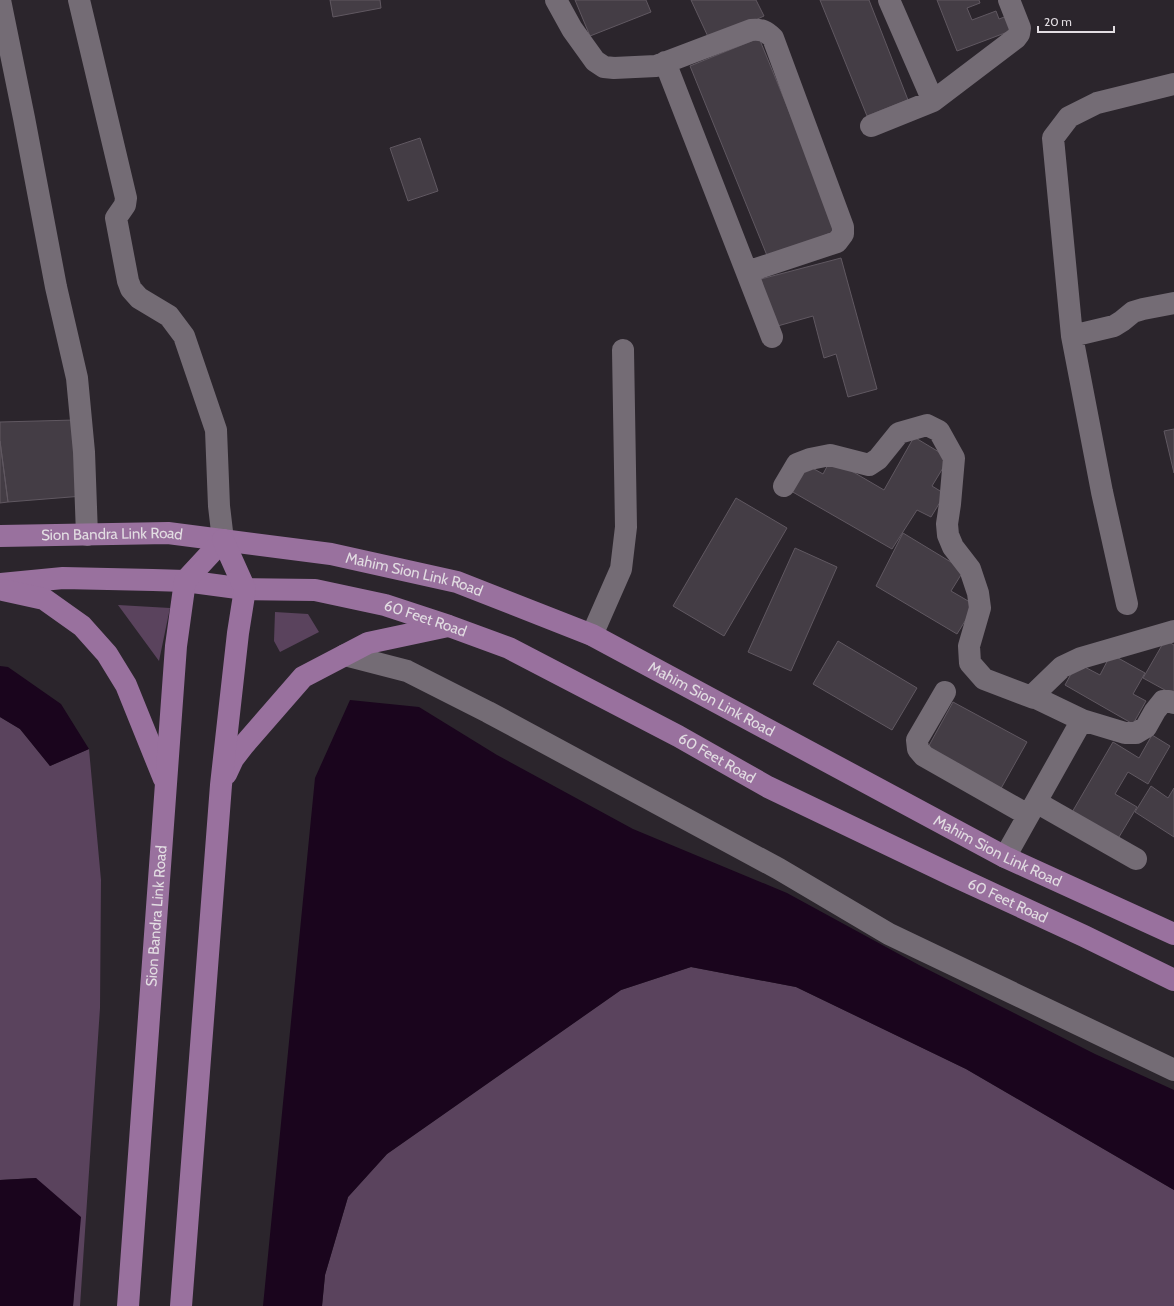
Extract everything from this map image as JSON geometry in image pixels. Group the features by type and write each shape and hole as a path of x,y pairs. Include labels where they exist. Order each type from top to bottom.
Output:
{"main road":[{"name":"Sion Bandra Link Road","path":"0,536 168,533 223,540"},
{"path":"182,1306 221,785 238,633 245,589 223,540 186,581"},
{"name":"Mahim Sion Link Road","path":"223,540 331,554 457,582 592,636 1005,857 1174,934"},
{"name":"60 Feet Road","path":"0,584 64,578 186,581 245,589 315,590 385,605 449,626 509,648 678,736 768,787 952,876 1084,936 1174,980"},
{"name":"Sion Bandra Link Road","path":"128,1306 176,646 186,581"},
{"path":"0,589 44,599 82,626 107,654 126,685 166,784"},
{"path":"221,785 233,759 242,746 303,677 368,644 449,626"}],"street":[{"path":"0,0 56,287 78,378 84,452 88,535"},
{"path":"79,0 126,198 125,205 116,218 128,281 131,289 139,298 169,316 184,336 216,430 219,506 223,540"},
{"path":"556,0 572,29 595,62 604,67 656,66 751,30 761,29 773,38 843,227 843,234 838,242 747,272"},
{"path":"889,0 933,101"},
{"path":"871,126 933,101 1016,38 1019,34 1020,28 1009,0"},
{"path":"665,62 772,337"},
{"path":"1127,604 1102,492 1072,336 1053,138 1069,117 1097,103 1174,84"},
{"path":"1072,336 1114,326 1138,310 1174,303"},
{"path":"592,636 620,568 626,527 623,350"},
{"path":"784,486 798,464 810,459 830,455 869,465 878,459 899,433 927,425 939,431 954,458 947,524 948,535 953,547 970,569 978,593 980,608 969,646 970,664 984,679 1034,698 1082,720 1125,733 1136,733 1146,726 1154,711 1163,701 1174,703"},
{"path":"1034,698 1032,696 1062,667 1080,658 1174,631"},
{"path":"345,655 407,671 488,712 779,869 889,934 1174,1070"},
{"path":"945,692 917,740 918,749 924,756 1136,859"},
{"path":"1005,857 1082,720"}],"shaded area":[{"path":"118,605 170,608 159,661"},
{"path":"275,612 308,614 319,632 280,652 274,641"},
{"path":"0,666 8,667 61,704 89,749 50,766 20,729 0,717"},
{"path":"350,700 419,707 497,755 633,829 787,893 919,965 1095,1054 1174,1090 1174,1190 966,1069 796,987 691,967 621,990 387,1154 348,1197 325,1275 322,1306 263,1306 315,778"},
{"path":"0,717 20,729 50,766 89,749 101,880 100,1008 80,1306 73,1306 75,1279 36,1178 0,1180"},
{"path":"691,967 796,987 966,1069 1174,1190 1174,1306 322,1306 325,1275 348,1197 387,1154 621,990"},
{"path":"36,1178 81,1217 73,1306 0,1306 0,1180"}],"building":[{"path":"330,0 380,0 381,8 333,17"},
{"path":"575,0 646,0 651,12 590,36"},
{"path":"691,0 756,0 764,16 710,41"},
{"path":"820,0 869,0 908,100 867,116"},
{"path":"937,0 979,0 980,3 967,8 972,20 996,11 999,19 1007,16 1013,30 957,51"},
{"path":"759,38 838,230 768,258 690,66"},
{"path":"420,138 438,191 408,201 390,148"},
{"path":"841,258 877,389 848,397 836,354 824,358 813,316 774,327 761,279"},
{"path":"75,420 83,496 8,502 0,441 0,422"},
{"path":"1174,429 1174,473 1164,431"},
{"path":"914,437 949,458 932,486 945,494 931,517 917,510 892,549 791,491 807,465 823,474 831,459 884,490"},
{"path":"0,441 8,502 0,503"},
{"path":"736,498 787,528 724,636 673,606"},
{"path":"903,533 964,570 951,591 975,605 957,634 876,586"},
{"path":"795,548 837,567 791,671 748,652"},
{"path":"1165,640 1174,645 1174,695 1143,678"},
{"path":"838,641 917,688 892,730 813,684"},
{"path":"1111,654 1145,673 1133,694 1146,701 1133,724 1065,685 1077,663 1100,675"},
{"path":"953,702 1027,742 999,792 926,751"},
{"path":"1152,735 1170,746 1148,784 1128,772 1115,794 1137,807 1116,842 1071,814 1113,742 1139,758"},
{"path":"1151,786 1168,798 1174,788 1174,837 1135,812"}]}
